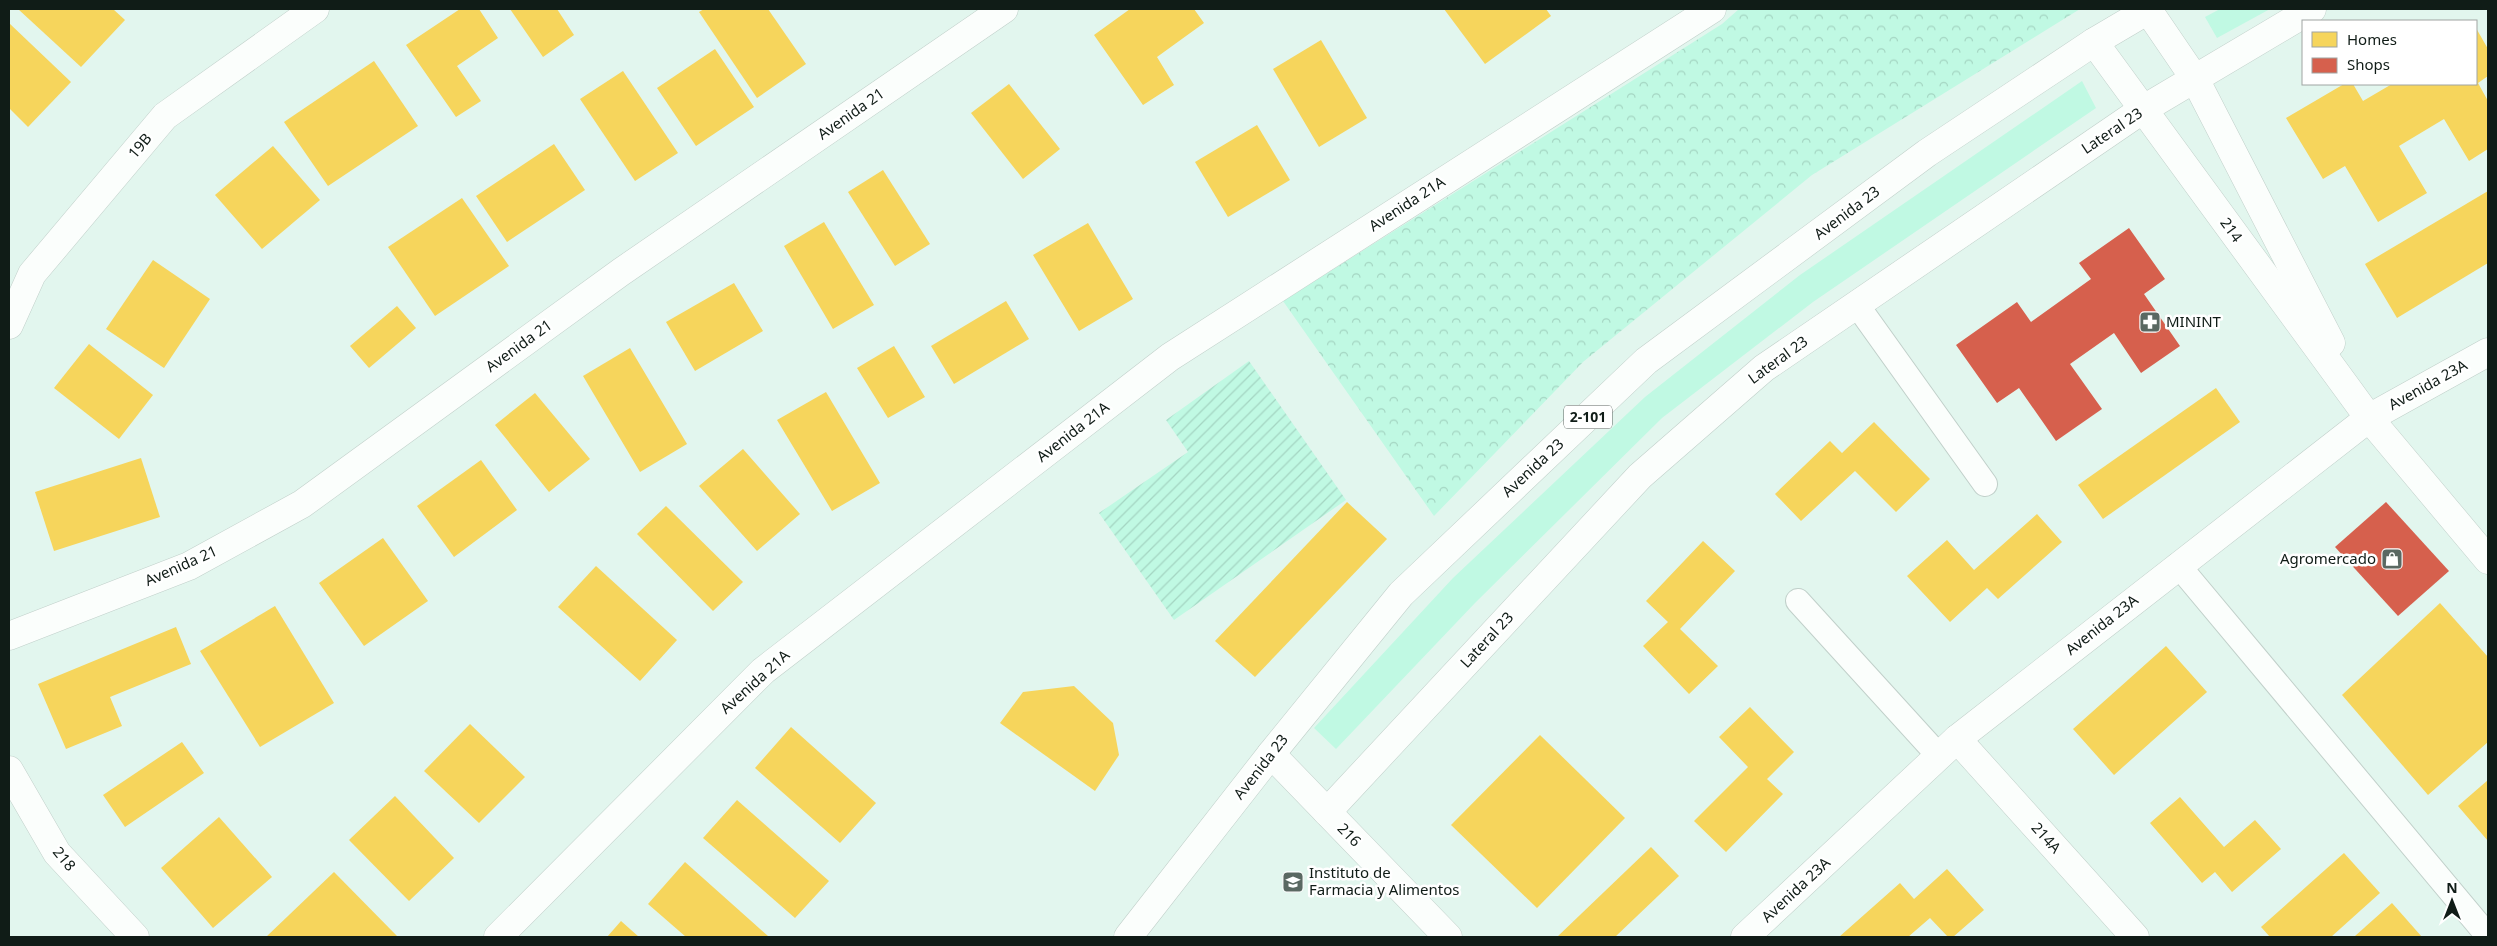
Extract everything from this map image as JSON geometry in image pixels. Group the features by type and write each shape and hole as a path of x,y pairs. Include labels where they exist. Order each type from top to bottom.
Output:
{"street":[{"name":"19B","path":"9,325 32,274 165,116 315,9"},
{"name":"Avenida 21","path":"9,636 189,566 302,504 621,272 1004,9"},
{"name":"Avenida 21A","path":"498,937 762,671 1170,357 1712,9"},
{"name":"214","path":"2149,9 2195,79 2369,418"},
{"name":"Avenida 23","path":"1128,937 1271,754 1400,594 1646,361 1927,153 2094,42 2149,9"},
{"name":"Lateral 23","path":"1327,812 1640,476 1764,368 2142,110 2312,9"},
{"name":"214","path":"2094,42 2369,418 2488,560"},
{"name":"Avenida 23A","path":"1745,937 1948,747 2178,565 2369,418 2488,352"},
{"name":"214A","path":"1948,747 2135,937"},
{"name":"216","path":"1271,754 1448,937"},
{"name":"218","path":"9,770 57,853 135,937"}],"lane":[{"path":"1857,305 1985,484"},
{"path":"2178,565 2488,936"},
{"path":"1798,601 1948,747"}],"green space":[{"path":"1739,9 2080,9 1812,175 1583,362 1434,516 1283,301 1722,24"},
{"path":"2220,9 2270,9 2217,38 2205,17"},
{"path":"2082,81 2096,108 1813,302 1662,418 1475,603 1336,749 1314,728 1453,578 1645,397 1800,275"},
{"path":"1249,361 1346,500 1174,620 1099,513 1188,452 1166,420"}],"building: Homes":[{"path":"18,9 113,9 125,20 81,67"},
{"path":"460,9 479,9 498,38 457,66 481,101 456,117 406,45"},
{"path":"510,9 557,9 574,35 543,57"},
{"path":"704,9 768,9 806,64 757,98 699,12"},
{"path":"1130,9 1194,9 1204,23 1157,57 1174,85 1143,105 1094,35"},
{"path":"1444,9 1546,9 1551,16 1485,64"},
{"path":"9,23 71,82 28,127 9,108"},
{"path":"2477,30 2488,49 2488,76 2478,83 2488,101 2488,149 2469,161 2444,119 2399,146 2427,193 2378,222 2345,166 2323,179 2286,118 2342,85 2354,85 2363,101 2390,85 2477,85"},
{"path":"1321,40 1367,118 1319,147 1273,69"},
{"path":"715,49 754,107 696,146 657,88"},
{"path":"374,61 418,126 328,186 284,122"},
{"path":"623,71 678,153 635,181 580,99"},
{"path":"1009,84 1060,149 1023,179 971,113"},
{"path":"1257,125 1290,180 1228,217 1195,162"},
{"path":"554,144 585,190 507,242 476,196"},
{"path":"273,146 320,200 262,249 215,195"},
{"path":"883,170 930,244 895,266 848,192"},
{"path":"2488,191 2488,263 2397,318 2365,264"},
{"path":"462,198 509,266 435,316 388,247"},
{"path":"824,222 874,305 833,329 784,246"},
{"path":"1088,223 1133,299 1079,331 1033,255"},
{"path":"153,260 210,299 164,368 106,329"},
{"path":"734,283 763,331 695,371 666,322"},
{"path":"1006,301 1029,339 954,384 931,346"},
{"path":"397,306 416,328 369,368 350,346"},
{"path":"89,344 153,395 119,439 54,388"},
{"path":"894,346 925,397 888,418 857,368"},
{"path":"630,348 687,444 640,472 583,376"},
{"path":"2216,388 2240,422 2103,519 2078,485"},
{"path":"826,392 880,483 832,511 777,420"},
{"path":"535,393 590,459 549,492 495,425"},
{"path":"1874,422 1930,479 1896,512 1855,471 1801,521 1775,494 1830,441 1842,453"},
{"path":"743,449 800,514 757,551 699,486"},
{"path":"141,458 160,517 54,551 35,492"},
{"path":"481,460 517,510 454,557 417,506"},
{"path":"1347,502 1387,539 1255,677 1215,641"},
{"path":"666,506 743,582 713,611 637,534"},
{"path":"2037,514 2062,542 1998,599 1987,588 1950,622 1907,576 1947,540 1974,570"},
{"path":"383,538 428,601 364,646 319,583"},
{"path":"1703,541 1735,571 1680,629 1718,666 1689,694 1643,646 1668,622 1646,601"},
{"path":"596,566 677,640 640,681 558,607"},
{"path":"2440,603 2488,657 2488,742 2428,795 2342,695"},
{"path":"275,606 334,703 260,747 200,651"},
{"path":"176,627 191,664 110,697 122,726 66,749 38,684"},
{"path":"2166,646 2207,692 2114,775 2073,729"},
{"path":"1074,686 1113,723 1119,755 1095,791 1000,723 1023,692"},
{"path":"1750,707 1794,752 1767,779 1783,794 1726,852 1694,821 1748,767 1719,737"},
{"path":"470,724 525,777 479,823 424,771"},
{"path":"791,727 876,803 840,843 755,768"},
{"path":"1540,735 1625,818 1537,908 1451,825"},
{"path":"182,742 204,773 125,827 103,795"},
{"path":"2488,780 2488,841 2458,806"},
{"path":"395,796 454,858 409,901 349,840"},
{"path":"2180,797 2224,847 2255,820 2281,849 2232,892 2215,872 2202,883 2150,823"},
{"path":"737,800 829,881 795,918 703,838"},
{"path":"219,817 272,877 213,928 161,868"},
{"path":"1651,847 1679,876 1615,937 1557,937"},
{"path":"2344,853 2380,893 2331,937 2270,937 2261,927"},
{"path":"685,862 768,936 686,937 648,904"},
{"path":"1947,869 1984,910 1953,937 1948,937 1930,918 1908,937 1839,937 1900,883 1914,899"},
{"path":"334,872 398,937 266,937"},
{"path":"2392,903 2422,937 2355,936"},
{"path":"621,921 639,937 607,937"}],"building: Shops":[{"path":"2129,228 2165,279 2144,294 2180,346 2141,373 2114,333 2070,364 2102,409 2056,441 2019,388 1997,403 1956,345 2017,302 2031,322 2091,279 2079,263"},
{"name":"Agromercado","path":"2386,502 2449,571 2398,616 2335,547"}],"place":[{"name":"MININT","path":"2150,322"},
{"name":"Agromercado","path":"2392,559"},
{"name":"Instituto de Farmacia y Alimentos","path":"1293,882"}]}
